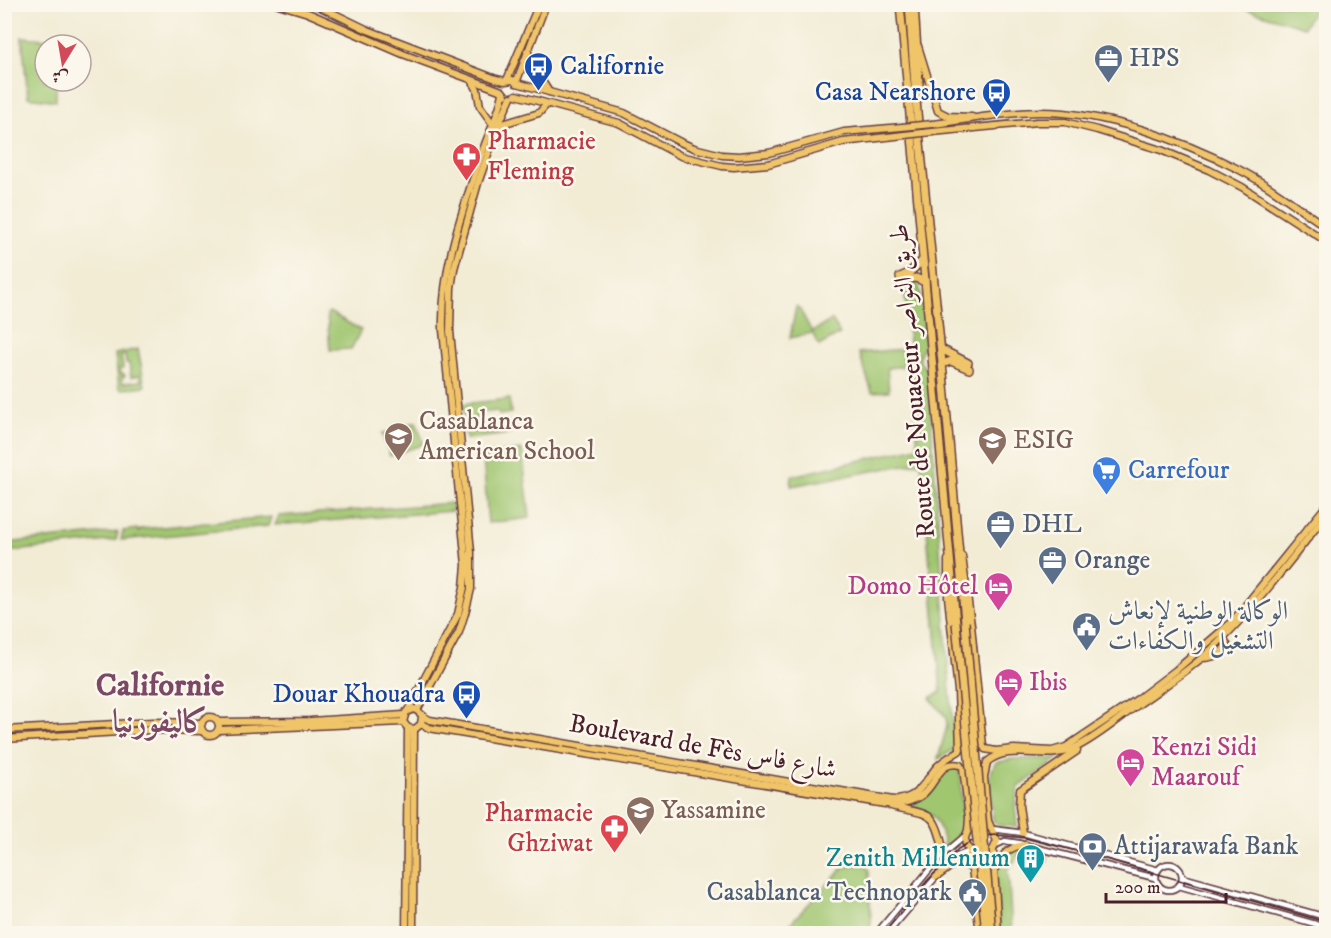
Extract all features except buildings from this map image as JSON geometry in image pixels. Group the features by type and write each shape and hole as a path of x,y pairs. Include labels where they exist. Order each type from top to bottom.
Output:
{"highway":[{"name":"Route de Nouaceur طريق النواصر","path":"900,4 986,933"},
{"name":"Route de Nouaceur طريق النواصر","path":"909,4 992,933"},
{"path":"914,4 920,86 918,112"},
{"path":"922,261 901,278 916,278 925,282"},
{"path":"941,349 968,366 951,361 942,364"}],"main road":[{"path":"278,4 308,13 403,54 513,96 628,126 662,146 689,158 734,167 768,164 843,142 1037,122 1065,123 1091,128 1161,150 1209,170 1247,190 1326,241"},
{"path":"314,4 368,30 506,81 631,116 680,142 722,155 769,153 844,132 1039,112 1062,113 1117,123 1192,148 1239,170 1326,227"},
{"path":"413,933 407,721 417,710 459,632 471,589 471,552 450,331 451,288 454,269 495,124 502,86 539,4"},
{"path":"406,933 407,721 461,606 466,565 443,330 443,297 448,263 470,190 495,124 519,89 517,83 527,51 546,4"},
{"path":"918,46 938,111 948,116 976,118"},
{"path":"527,51 550,93"},
{"path":"472,80 477,89 480,106 495,124"},
{"path":"495,124 539,113 547,104"},
{"path":"960,750 971,742 996,751 1059,749 1073,744 1176,670 1232,622 1326,506"},
{"path":"1023,833 1019,806 1020,790 1201,658 1211,657 1222,651 1227,644 1224,638 1266,591 1326,514"},
{"path":"958,545 962,556 967,591 984,747 988,755 984,777 991,828 996,836 994,873 998,933"},
{"path":"949,548 948,597 958,691 960,750 958,760 967,800 965,844 970,852 974,871 980,933"},
{"path":"202,731 202,723 207,718 213,718 218,722 407,721 421,724 422,717 417,710"},
{"name":"Boulevard de Fès شارع فاس","path":"422,717 893,800 908,798 917,793 939,765 960,750"},
{"path":"4,739 152,730 202,731 211,735 219,730 407,721"},
{"path":"4,730 153,722 202,723"},
{"path":"218,722 219,730"},
{"name":"Boulevard de Fès شارع فاس","path":"421,724 429,728 885,804 915,799 926,791 944,766 949,764 961,766"},
{"path":"961,766 976,772 996,756 1008,753 1060,754 1085,743"},
{"path":"885,804 924,813 932,818 938,828 944,853"},
{"path":"967,832 979,824 991,828"},
{"path":"994,873 1005,852 1026,845"},
{"path":"970,852 975,855 985,855 994,847"},
{"path":"936,877 956,863 964,864 974,871"}],"street":[{"path":"991,828 1023,833 1158,870"},
{"path":"876,933 944,853 967,832"},
{"path":"994,847 1005,841 1026,845 1155,878"},
{"path":"887,933 957,856 970,852"},
{"path":"1172,864 1179,869 1182,878 1179,886 1173,890 1164,890 1158,886 1155,878 1158,870 1164,865 1172,864"},
{"path":"1182,878 1326,917"},
{"path":"1179,886 1326,927"}],"green space":[{"path":"1226,5 1316,5 1304,27"},
{"path":"22,37 33,38 33,93 56,93 56,101 28,97"},
{"path":"910,280 918,281 925,314 924,346 920,354 920,362 928,371 955,746 952,751 938,759 947,726 946,717 930,698 941,692 921,462 791,486 792,476 918,447 904,283"},
{"path":"798,306 812,332 832,320 840,334 819,346 812,333 790,338"},
{"path":"329,312 361,330 351,349 330,350 327,314"},
{"path":"138,349 145,386 121,389 119,387 115,354","holes":["125,355 126,363 129,363 131,377 140,375 141,381 123,383 122,377 125,376 121,374 120,369 123,368 121,356"]},
{"path":"903,349 905,366 887,368 889,391 872,392 859,353"},
{"path":"509,399 511,413 499,415 498,411 477,413 477,419 469,420 471,432 486,428 487,430 506,428 506,421 508,421 510,434 466,439 463,404"},
{"path":"416,422 424,444 390,456 382,434"},
{"path":"522,450 530,518 488,523 483,455"},
{"path":"453,503 455,510 453,511 275,525 279,516"},
{"path":"271,517 268,526 121,540 123,531 137,529 138,532 141,529"},
{"path":"118,532 116,540 5,552 5,543"},
{"path":"1059,758 1019,787 1015,806 1017,827 998,825 993,821 989,778 995,763 1011,759"},
{"path":"951,767 959,770 960,773 964,824 954,841 945,848 935,819 925,811 907,807 929,790 945,768"},
{"path":"1013,851 1040,851 1048,856 1047,861 1019,855 1007,871 1012,933 1000,933 994,873 1002,857"},
{"path":"865,864 869,870 871,923 868,933 781,933 844,867"}],"tram line":[{"path":"883,934 927,881 958,849 981,836 996,835 1025,838 1088,854 1326,922"}],"place":[{"name":"HPS","path":"1108,84"},
{"name":"Californie","path":"539,92"},
{"name":"Casa Nearshore","path":"997,118"},
{"name":"Pharmacie Fleming","path":"466,182"},
{"name":"Casablanca American School","path":"398,462"},
{"name":"ESIG","path":"992,466"},
{"name":"Carrefour","path":"1107,496"},
{"name":"DHL","path":"1001,550"},
{"name":"Orange","path":"1053,586"},
{"name":"Domo Hôtel","path":"999,612"},
{"name":"الوكالة الوطنية لإنعاش التشغيل والكفاءات","path":"1087,652"},
{"name":"Ibis","path":"1008,708"},
{"name":"Douar Khouadra","path":"466,720"},
{"name":"Kenzi Sidi Maarouf","path":"1130,788"},
{"name":"Yassamine","path":"640,836"},
{"name":"Pharmacie Ghziwat","path":"614,854"},
{"name":"Attijarawafa Bank","path":"1093,872"},
{"name":"Zenith Millenium","path":"1031,884"},
{"name":"Casablanca Technopark","path":"973,918"}],"district":[{"name":"Californie كاليفورنيا","path":"160,704"}]}
